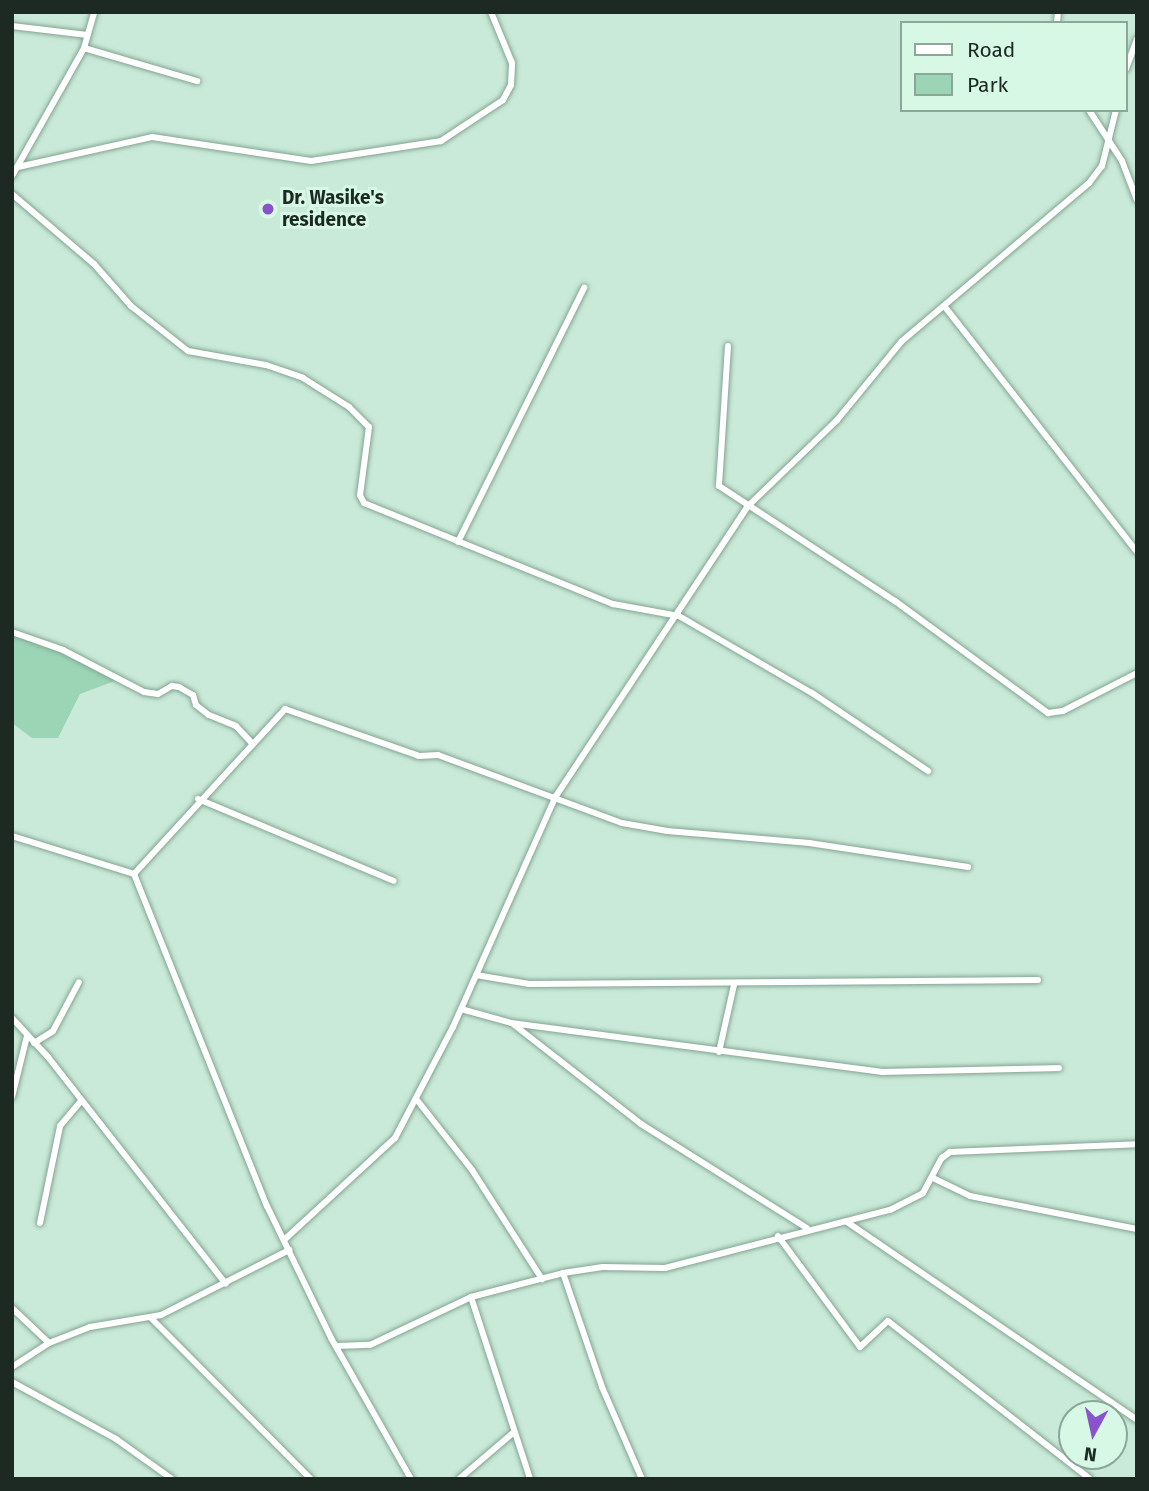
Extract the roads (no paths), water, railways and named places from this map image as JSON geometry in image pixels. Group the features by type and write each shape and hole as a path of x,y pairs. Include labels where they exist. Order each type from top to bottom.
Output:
{"street":[{"path":"12,176 84,48 94,12"},
{"path":"18,167 152,137 311,161 441,141 508,94 512,64 491,12"},
{"path":"12,26 87,35"},
{"path":"1128,64 1137,39"},
{"path":"84,48 197,81"},
{"path":"1090,112 1097,130 1109,139 1137,200"},
{"path":"284,1240 385,1148 417,1100 461,1009 556,796 679,616 747,507 837,419 902,341 1089,183 1102,166 1116,112"},
{"path":"12,194 94,264 131,306 188,351 267,365 303,378 349,407 369,427 361,500 379,512 613,604 679,616 811,693 928,771"},
{"path":"458,542 584,288"},
{"path":"945,307 1137,552"},
{"path":"728,346 716,482 747,507 895,601 1048,713 1063,711 1137,673"},
{"path":"12,632 63,650 144,692 158,694 172,686 179,687 193,695 196,705 209,715 236,726 251,741"},
{"path":"134,874 251,741 285,709 419,756 439,755 556,796 612,819 667,831 809,843 968,867"},
{"path":"198,799 394,881"},
{"path":"12,836 134,874"},
{"path":"134,874 223,1101 284,1240 336,1346 411,1479"},
{"path":"476,975 529,984 734,985 1038,981"},
{"path":"34,1043 53,1031 79,982"},
{"path":"719,1052 734,985"},
{"path":"461,1009 511,1023 883,1072 1059,1068"},
{"path":"12,1018 226,1284"},
{"path":"511,1023 641,1124 807,1228"},
{"path":"12,1097 27,1036"},
{"path":"417,1100 472,1170 542,1279"},
{"path":"40,1223 60,1126 81,1101"},
{"path":"336,1346 370,1345 471,1297 563,1273 603,1267 665,1268 807,1228 846,1222 911,1201 933,1178 942,1158 950,1152 1137,1144"},
{"path":"933,1178 975,1197 1137,1229"},
{"path":"846,1222 1137,1420"},
{"path":"778,1236 856,1344 863,1348 886,1320 1090,1479"},
{"path":"12,1367 48,1343 90,1327 151,1318 226,1284 289,1250"},
{"path":"563,1273 602,1387 642,1479"},
{"path":"471,1297 530,1479"},
{"path":"12,1308 48,1343"},
{"path":"151,1318 311,1479"},
{"path":"12,1382 116,1439 172,1479"},
{"path":"459,1479 514,1432"}],"place":[{"name":"Dr. Wasike's residence","path":"268,209"}]}
